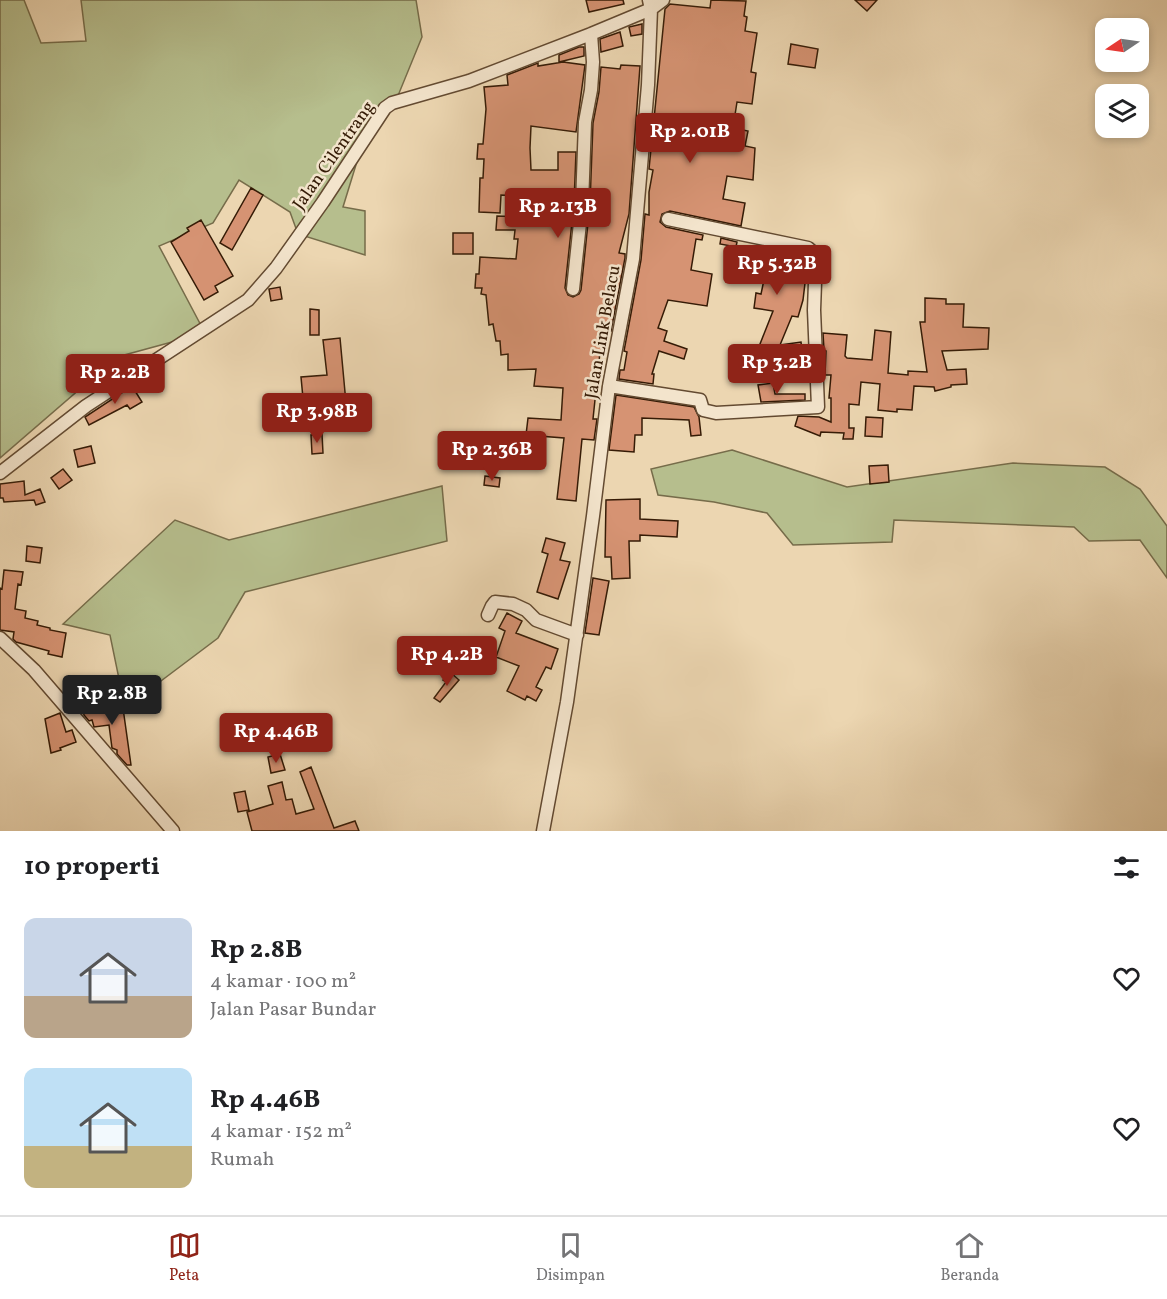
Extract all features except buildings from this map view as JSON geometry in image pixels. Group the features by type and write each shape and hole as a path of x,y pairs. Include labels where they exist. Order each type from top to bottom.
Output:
{"street":[{"name":"Jalan Cilentrang","path":"0,473 86,406 243,303 260,288 323,202 385,108 392,103 469,81 591,34 650,4 663,0"},
{"name":"Jalan Link Belacu","path":"543,831 577,635 609,386 633,259 647,97 650,4"},
{"path":"573,289 582,204 585,122 593,62 591,34"},
{"path":"609,386 700,400 703,410 716,413 818,407 814,310 816,255 814,252 808,248 668,219"},
{"path":"488,615 495,602 513,604 526,610 536,620 577,635"},
{"path":"0,638 34,669 173,831"}],"green space":[{"path":"0,0 24,0 41,43 86,41 81,0 416,0 422,37 395,103 359,155 343,207 365,211 365,255 298,234 290,212 239,180 213,223 159,246 205,333 117,357 0,458"},
{"path":"732,450 847,487 1013,463 1105,467 1140,489 1167,526 1167,578 1140,540 1089,541 1074,527 894,520 892,542 793,545 767,513 714,502 658,495 651,469"},
{"path":"442,486 447,541 245,592 218,638 125,708 110,635 63,624 175,520 229,540"}]}
